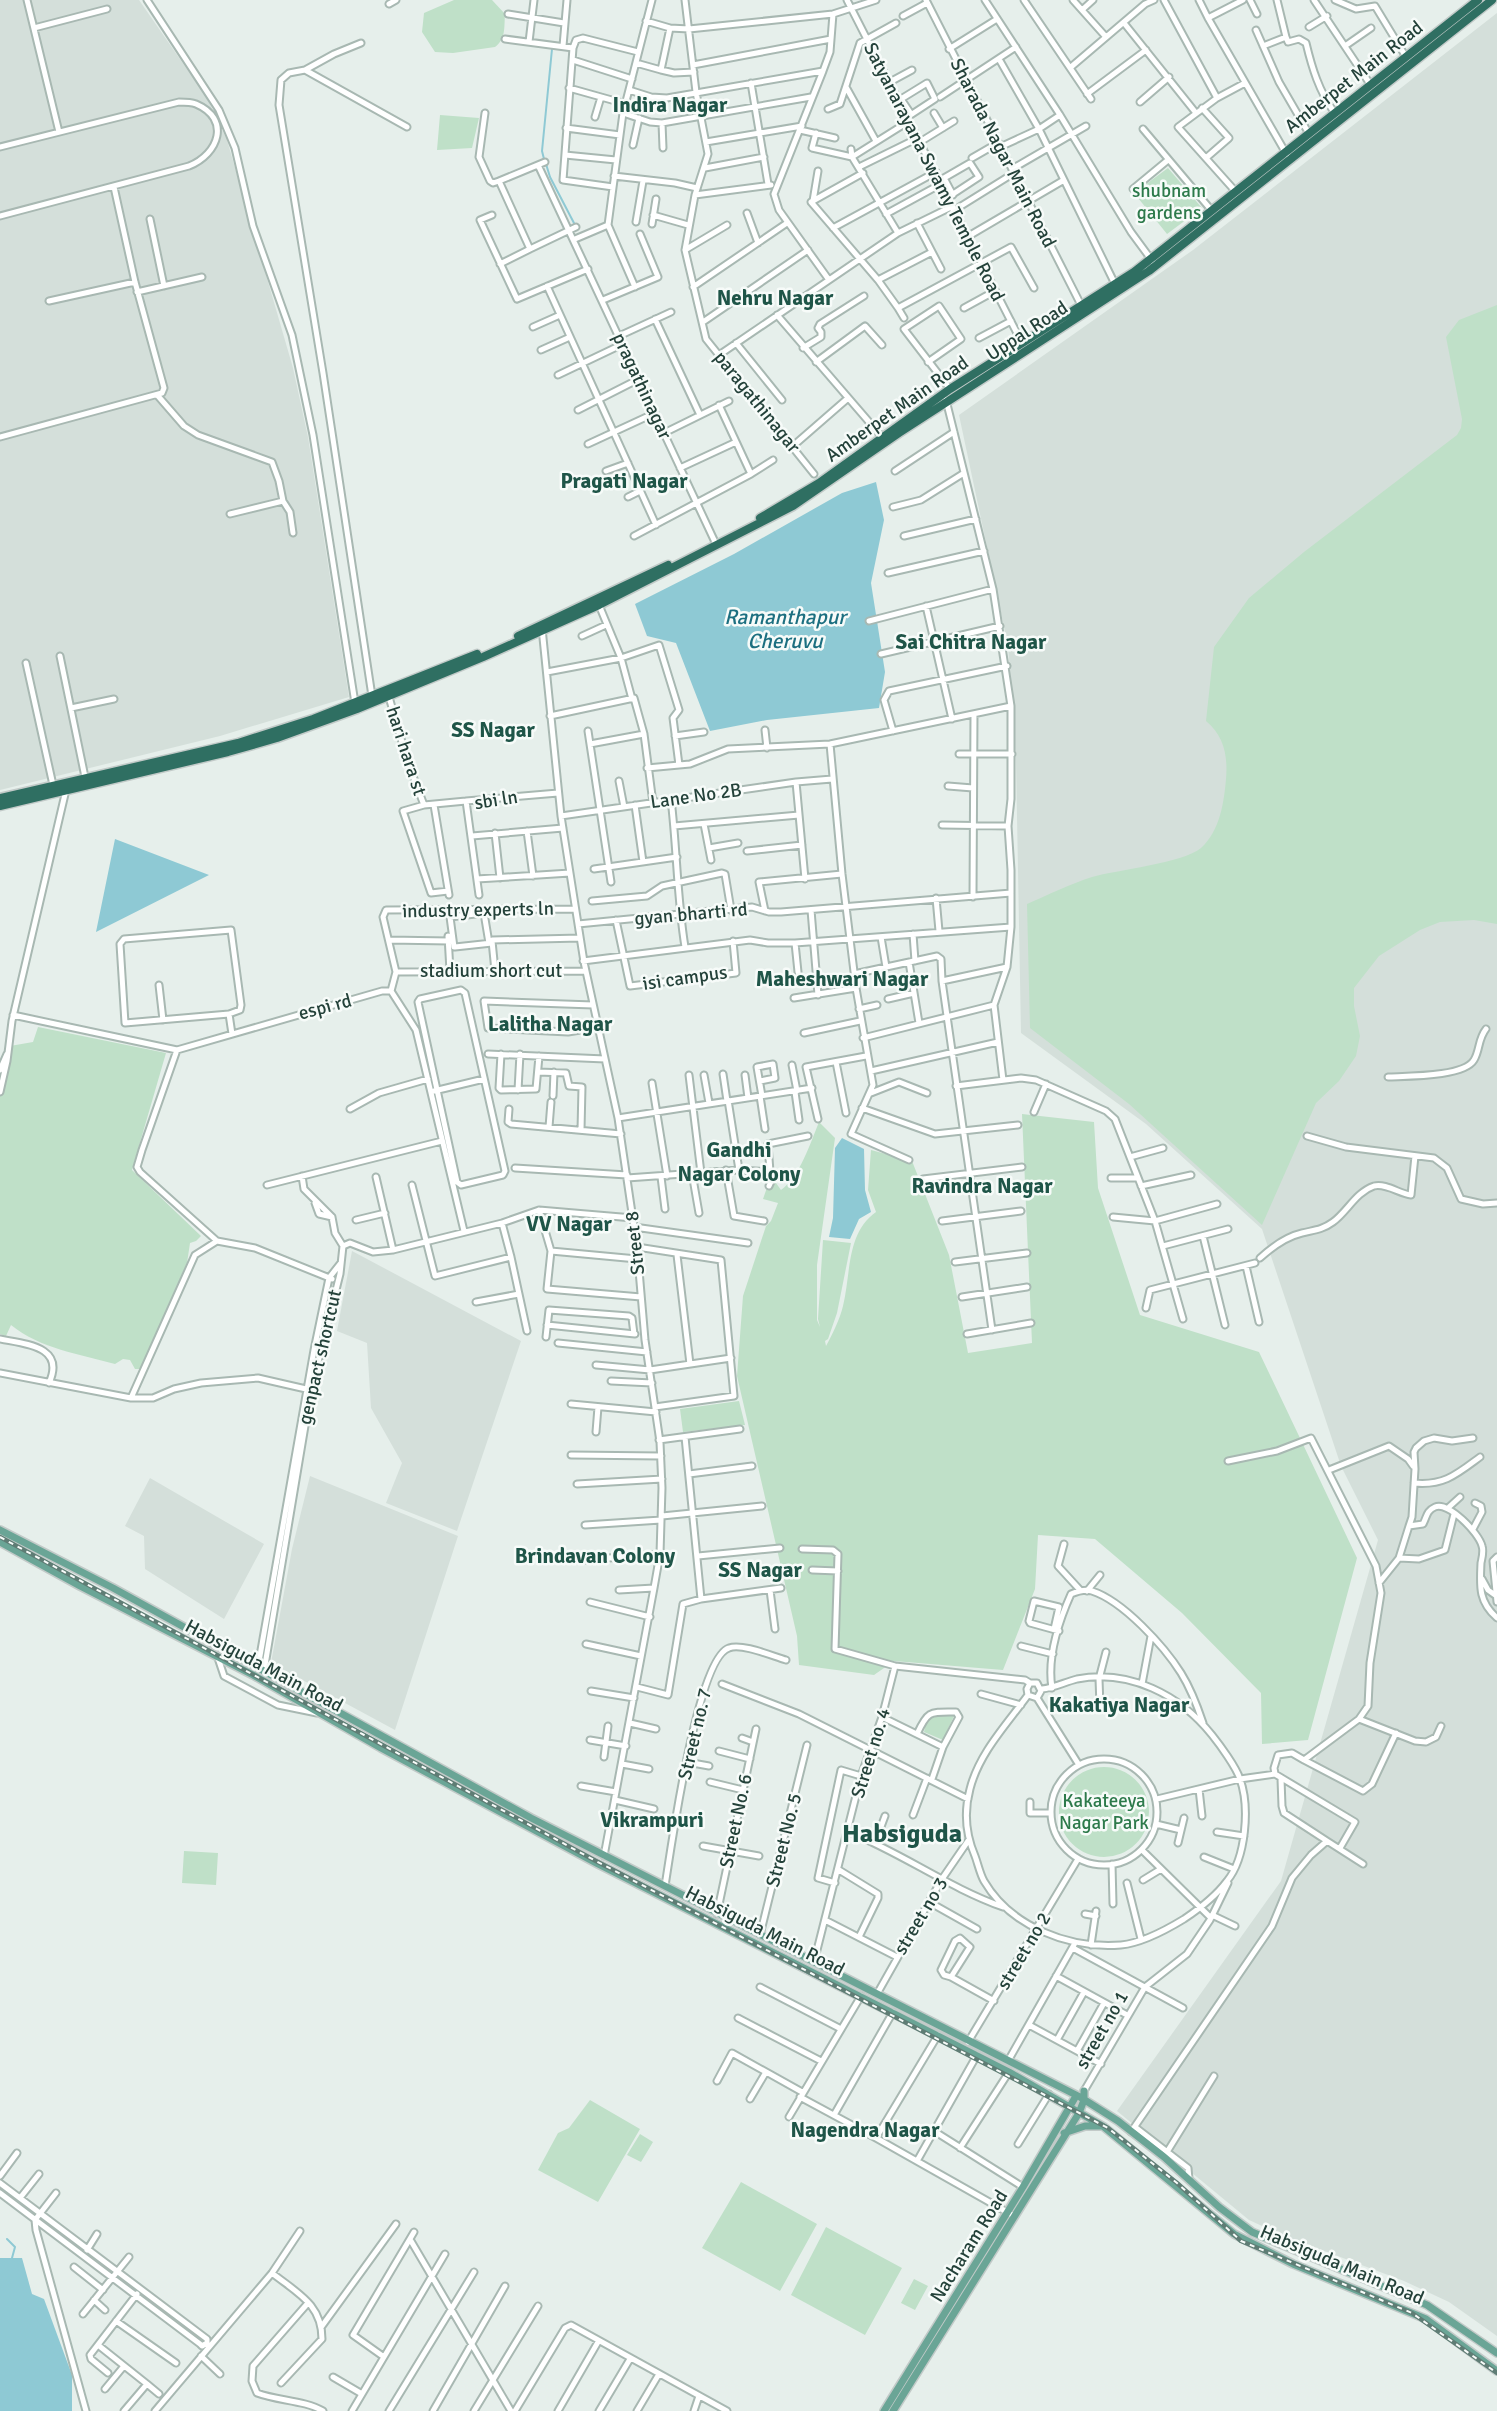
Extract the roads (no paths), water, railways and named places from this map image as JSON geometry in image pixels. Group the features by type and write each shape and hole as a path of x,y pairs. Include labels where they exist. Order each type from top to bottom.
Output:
{"highway":[{"name":"Amberpet Main Road","path":"542,628 810,492 882,437 1022,343 1153,262 1212,211 1287,155 1308,132 1478,0"},
{"name":"Uppal Road","path":"542,628 599,605 713,548 810,492 899,433 946,396 1153,262 1287,155 1492,0"},
{"path":"0,798 53,785 66,786 85,777 235,744 309,724 542,628"},
{"path":"0,806 66,786 222,754 389,697 542,628"}],"main road":[{"name":"Habsiguda Main Road","path":"0,1530 261,1669 531,1818 1084,2100 1133,2130 1219,2207 1252,2232 1419,2302 1497,2353"},
{"name":"Habsiguda Main Road","path":"0,1542 665,1899 1009,2072 1104,2127 1234,2234 1293,2264 1426,2319 1497,2371"},
{"path":"381,1748 388,1738"},
{"path":"857,1995 858,1984"},
{"path":"1076,2096 1084,2091"},
{"name":"street no 1","path":"1084,2091 1084,2100"},
{"path":"1052,2096 1062,2110 1061,2123"},
{"name":"Nacharam Road","path":"884,2411 1064,2133 1075,2110 1076,2096"},
{"name":"Nacharam Road","path":"893,2411 1010,2215 1023,2187 1061,2123 1084,2100"},
{"path":"1064,2133 1085,2126 1104,2127"},
{"path":"1413,2313 1419,2302"}],"street":[{"path":"27,0 59,132"},
{"path":"147,0 219,110 235,148 253,226 292,335 313,435 355,703"},
{"path":"389,4 396,0"},
{"path":"529,42 534,0"},
{"path":"563,46 567,0"},
{"path":"635,287 608,225 623,113 652,0"},
{"name":"paragathinagar","path":"685,0 696,92 708,154 695,195 685,250 706,339 814,474"},
{"name":"Satyanarayana Swamy Temple Road","path":"847,0 865,40 909,116 941,184 950,197 952,209 1022,343"},
{"path":"646,21 670,28 689,29 833,14 876,0"},
{"path":"985,0 1072,134 1131,232 1153,262"},
{"path":"1024,0 1089,97 1146,50"},
{"path":"1073,0 1106,37"},
{"path":"1082,10 1093,0"},
{"path":"1071,67 1124,23 1144,2 1154,0"},
{"path":"1164,0 1217,98"},
{"path":"1199,0 1287,155"},
{"path":"1208,18 1243,0"},
{"path":"1250,0 1257,14"},
{"path":"1277,0 1288,42 1299,39 1306,43 1313,71 1334,112"},
{"path":"1314,0 1370,84"},
{"path":"1335,0 1356,9 1375,6 1406,57"},
{"path":"903,16 926,1"},
{"name":"Sharada Nagar Main Road","path":"926,1 1081,306"},
{"path":"34,28 107,9"},
{"path":"508,14 564,23"},
{"path":"773,185 801,128 811,97 824,71 833,14"},
{"path":"1309,27 1327,16"},
{"path":"949,49 997,19"},
{"path":"828,109 840,104 860,43 896,23"},
{"path":"1124,23 1196,113"},
{"path":"661,70 670,28"},
{"path":"1345,46 1371,28"},
{"path":"1256,30 1279,82 1308,132"},
{"path":"1263,46 1286,37"},
{"path":"613,187 564,180 573,48 576,40 583,38 638,52"},
{"path":"505,39 573,48"},
{"path":"636,63 674,73 831,39"},
{"path":"361,43 305,70 289,73 281,80 279,105 372,696"},
{"path":"940,97 1016,47"},
{"path":"999,59 1039,129 1115,284"},
{"path":"573,60 632,79"},
{"path":"305,70 407,127"},
{"path":"888,83 912,70"},
{"path":"629,90 651,97 667,98 824,71"},
{"path":"1140,102 1169,77"},
{"path":"751,83 764,157 779,211 829,280"},
{"path":"816,133 812,148 852,157 905,123 909,116 935,99 927,83 901,99 909,116"},
{"path":"1236,192 1178,127 1217,98 1245,83"},
{"path":"846,87 876,141"},
{"path":"569,88 626,104"},
{"path":"595,117 601,97"},
{"path":"623,113 662,123 811,97"},
{"path":"0,147 179,102 195,103 211,115 218,133 217,143 208,156 189,166 0,216"},
{"path":"1202,108 1228,138 1206,158"},
{"path":"211,115 219,110"},
{"path":"485,113 480,158 490,181 499,181 545,162"},
{"path":"934,113 943,128"},
{"path":"972,158 1039,129 1060,115"},
{"path":"633,145 639,118"},
{"path":"859,167 954,121"},
{"path":"662,123 663,148"},
{"path":"719,355 898,233 952,209 1086,126"},
{"path":"566,128 620,135"},
{"path":"706,142 801,128 835,138"},
{"path":"1143,129 1212,211"},
{"path":"851,149 852,157 898,233"},
{"path":"565,155 616,160"},
{"path":"694,171 764,157"},
{"path":"1133,189 1168,160"},
{"path":"970,163 979,177 950,197 944,178 970,163"},
{"name":"pragathinagar","path":"538,164 573,229 588,268 715,542"},
{"path":"818,172 811,202 878,280 904,318"},
{"path":"833,228 936,172"},
{"path":"813,201 863,173"},
{"path":"614,176 697,188"},
{"path":"967,237 1064,180"},
{"path":"499,181 530,249"},
{"path":"636,222 643,181"},
{"path":"886,214 941,184"},
{"path":"695,195 773,185"},
{"path":"0,437 162,393 164,388 137,292 114,187"},
{"path":"652,224 656,199"},
{"path":"747,213 758,243"},
{"path":"492,215 480,220 517,299 588,268"},
{"path":"653,215 688,225"},
{"path":"150,219 164,286"},
{"path":"693,287 787,223"},
{"path":"917,223 941,269"},
{"path":"575,239 608,225"},
{"path":"685,250 727,225"},
{"path":"500,264 573,229"},
{"path":"603,300 659,277 640,234"},
{"path":"898,308 1011,247 1034,288"},
{"path":"703,322 808,250"},
{"path":"878,280 932,252"},
{"path":"137,292 202,277"},
{"path":"49,301 135,282"},
{"path":"547,286 656,525"},
{"path":"964,308 995,291"},
{"path":"803,348 821,337 818,328 820,324 864,296"},
{"path":"928,362 961,339 939,306 904,328 928,362 946,396 993,589 1007,666 1011,706 1012,754 1008,825 1011,927 1007,967 994,1005 1003,1080"},
{"path":"620,336 671,312"},
{"path":"533,327 560,315"},
{"path":"777,315 882,437"},
{"path":"655,319 700,415"},
{"path":"979,338 1011,321"},
{"path":"816,362 865,326 883,345"},
{"path":"541,349 570,337"},
{"path":"736,343 782,400"},
{"path":"558,375 623,344"},
{"path":"578,410 639,379"},
{"path":"158,396 184,426 198,435 271,461 277,471 283,501 290,512 293,533"},
{"path":"793,446 847,399"},
{"path":"664,433 729,401"},
{"path":"719,405 751,474"},
{"path":"588,444 655,413"},
{"path":"895,471 954,432"},
{"path":"680,468 736,442"},
{"path":"634,536 773,460"},
{"path":"606,471 628,463"},
{"path":"893,507 921,500 964,473"},
{"path":"628,497 640,491"},
{"path":"230,514 283,501"},
{"path":"904,536 976,519"},
{"path":"888,573 984,551"},
{"path":"869,621 993,589"},
{"path":"599,605 621,658 644,734 653,803"},
{"path":"926,606 952,719"},
{"path":"582,636 606,625"},
{"path":"881,654 1000,626"},
{"name":"Street 8","path":"542,628 558,793 583,961 618,1118 635,1227 662,1479 660,1554 604,1856"},
{"path":"547,672 621,658 659,645 679,710 673,718 678,765"},
{"path":"60,656 85,777"},
{"path":"26,663 53,785"},
{"path":"893,731 884,700 888,691 1007,666"},
{"name":"hari hara st","path":"389,697 408,763 424,805"},
{"path":"71,708 114,699"},
{"path":"550,716 632,699"},
{"path":"648,768 703,760 728,749 830,744 1011,706"},
{"path":"973,897 974,714"},
{"path":"765,730 766,748"},
{"path":"587,731 611,882"},
{"path":"675,736 704,732"},
{"path":"590,744 644,734"},
{"path":"552,737 561,735"},
{"path":"830,744 849,939 860,1021 873,1086 851,1134 909,1160"},
{"path":"959,754 1012,754"},
{"name":"Lane No 2B","path":"561,816 832,779"},
{"path":"619,781 624,807"},
{"path":"796,782 805,879"},
{"path":"0,1092 13,1015 66,786"},
{"path":"948,786 974,788"},
{"name":"sbi ln","path":"479,895 466,801 558,793"},
{"path":"671,799 685,947"},
{"path":"449,894 431,893 403,812 405,808 466,801"},
{"path":"434,805 449,894 450,945"},
{"path":"635,805 643,862"},
{"path":"674,826 799,815"},
{"path":"705,824 711,860"},
{"path":"942,825 1008,825"},
{"path":"471,836 563,828"},
{"path":"527,831 533,876"},
{"path":"495,834 500,877"},
{"path":"709,848 738,843"},
{"path":"747,850 802,845"},
{"path":"594,869 677,857"},
{"path":"477,878 570,873"},
{"path":"592,901 647,896 663,887 722,873 725,874 731,910"},
{"path":"765,911 759,882 842,874"},
{"name":"gyan bharti rd","path":"578,924 752,907 765,911 811,910 1012,893"},
{"path":"936,898 939,932"},
{"name":"industry experts ln","path":"383,914 386,910 575,909"},
{"path":"811,910 818,995"},
{"path":"488,911 495,971"},
{"path":"450,971 450,918 483,913 491,942"},
{"name":"stadium short cut","path":"383,914 396,972 391,991"},
{"name":"isi campus","path":"616,920 630,986 736,973 733,942"},
{"path":"583,961 750,940 794,943 1011,927"},
{"path":"231,930 241,1005 240,1010 229,1014 125,1023 120,944 124,939 231,930"},
{"path":"913,934 914,993 919,1023"},
{"path":"881,937 886,967"},
{"path":"389,940 450,945 580,938"},
{"path":"794,943 798,972"},
{"path":"854,974 940,957 946,1016 992,1330"},
{"path":"942,981 1007,967"},
{"name":"stadium short cut","path":"396,972 586,971"},
{"path":"159,985 163,1020"},
{"path":"794,998 856,988"},
{"path":"461,990 465,993 505,1174 459,1184 441,1125 426,1059 421,1036 419,1000 461,990"},
{"name":"espi rd","path":"13,1015 177,1050 382,991 391,991"},
{"path":"391,991 421,1036"},
{"path":"888,999 914,993"},
{"path":"593,1005 484,1001 488,1028 568,1032 599,1027"},
{"path":"859,1009 877,1005"},
{"path":"863,1038 994,1005"},
{"path":"229,1014 232,1034"},
{"path":"804,1033 860,1021"},
{"path":"1388,1077 1437,1074 1468,1066 1473,1061 1486,1029"},
{"path":"871,1071 998,1042"},
{"path":"177,1050 137,1167 140,1172 217,1241 255,1248 338,1282"},
{"path":"0,1070 8,1053"},
{"path":"488,1054 605,1059"},
{"path":"501,1054 499,1088 518,1090 536,1089 539,1056"},
{"path":"518,1090 520,1054"},
{"path":"818,1119 807,1067 866,1056"},
{"path":"426,1059 428,1079 434,1091"},
{"path":"836,1062 846,1113"},
{"path":"792,1066 799,1120"},
{"path":"538,1072 567,1073 569,1086 582,1087 581,1130"},
{"path":"550,1127 554,1072"},
{"path":"723,1074 739,1170"},
{"path":"689,1075 701,1172"},
{"path":"745,1075 748,1098"},
{"path":"704,1076 709,1103"},
{"path":"956,1086 1021,1077 1046,1084 1106,1111 1115,1119 1155,1220 1183,1319"},
{"path":"350,1109 379,1093 428,1079"},
{"path":"434,1091 484,1079"},
{"path":"760,1081 765,1129"},
{"path":"871,1093 898,1082 927,1093"},
{"path":"652,1083 664,1176 665,1209"},
{"path":"1034,1112 1046,1084"},
{"path":"618,1118 812,1088"},
{"path":"862,1108 935,1134 1018,1125"},
{"path":"509,1109 509,1123 621,1134"},
{"path":"443,1132 442,1141 464,1231"},
{"path":"770,1172 768,1144 808,1136"},
{"path":"1307,1136 1346,1147 1434,1158 1450,1174 1461,1199 1483,1204 1497,1203"},
{"path":"267,1185 442,1141"},
{"path":"1130,1157 1163,1147"},
{"path":"1146,1308 1149,1291 1258,1261 1279,1242 1318,1231 1336,1220 1361,1194 1374,1186 1411,1195 1415,1156"},
{"path":"923,1179 1022,1167"},
{"path":"515,1168 627,1177 726,1170 775,1173 769,1186"},
{"path":"726,1170 734,1216 764,1221"},
{"path":"692,1173 699,1213"},
{"path":"1141,1186 1191,1175"},
{"path":"302,1176 304,1189 332,1216 335,1233 344,1246 350,1243 373,1252 393,1250 502,1223 539,1210 633,1218"},
{"path":"376,1177 393,1250"},
{"path":"1111,1178 1138,1178"},
{"path":"412,1185 435,1276 511,1257"},
{"path":"1113,1217 1155,1220 1217,1204"},
{"path":"539,1210 551,1251 547,1289 641,1297"},
{"path":"942,1221 1021,1211"},
{"path":"356,1220 385,1213"},
{"path":"502,1223 527,1331"},
{"path":"635,1227 748,1243"},
{"path":"1163,1246 1228,1229"},
{"path":"1203,1236 1225,1325"},
{"path":"131,1398 195,1255 217,1241"},
{"name":"genpact shortcut","path":"301,1428 338,1282 344,1246"},
{"path":"571,1404 655,1410 734,1396 721,1260 637,1247"},
{"path":"551,1251 638,1259"},
{"path":"955,1262 1027,1253"},
{"path":"677,1255 690,1364"},
{"path":"261,1669 306,1389 329,1278 340,1264"},
{"path":"1246,1266 1259,1322"},
{"path":"962,1297 1027,1287"},
{"path":"476,1302 519,1294"},
{"path":"546,1337 549,1310 629,1317 634,1334"},
{"path":"967,1334 1031,1323"},
{"path":"547,1325 645,1335"},
{"path":"0,1339 42,1348 48,1353 52,1365 49,1383"},
{"path":"558,1343 647,1352"},
{"path":"596,1365 650,1370 731,1358"},
{"path":"0,1373 131,1398 153,1398 174,1388 201,1383 258,1378 306,1389"},
{"path":"611,1381 652,1383"},
{"path":"596,1432 598,1407"},
{"path":"659,1440 740,1429"},
{"path":"685,1437 701,1599"},
{"path":"1228,1461 1277,1451 1311,1438 1376,1566 1381,1593 1370,1662 1368,1706 1359,1719 1304,1760"},
{"path":"1379,1583 1399,1558 1412,1517 1414,1452 1424,1441 1434,1438 1452,1441 1473,1438"},
{"path":"1329,1470 1389,1447 1408,1459 1415,1469"},
{"path":"570,1455 660,1456"},
{"path":"1414,1483 1439,1483 1454,1476 1480,1457"},
{"path":"689,1474 752,1466"},
{"path":"577,1484 662,1479"},
{"path":"1449,1507 1460,1497"},
{"path":"1472,1529 1482,1512 1481,1506 1475,1503"},
{"path":"1409,1526 1423,1524 1432,1508 1441,1505 1449,1507 1472,1529 1494,1561 1496,1599"},
{"path":"585,1525 762,1506"},
{"path":"1399,1558 1419,1559 1444,1550 1454,1514"},
{"path":"1064,1544 1058,1566 1084,1591"},
{"path":"698,1556 779,1548"},
{"path":"1483,1548 1483,1603 1497,1618"},
{"path":"802,1549 837,1552 835,1649 895,1666 1025,1680 1030,1684 1037,1683 1042,1689"},
{"path":"584,1560 660,1554"},
{"path":"1481,1566 1494,1561"},
{"path":"813,1570 838,1571"},
{"path":"1084,1591 1100,1574"},
{"path":"1481,1578 1496,1599"},
{"path":"619,1590 654,1588"},
{"path":"668,1695 682,1605 701,1599 781,1588"},
{"path":"770,1590 775,1629"},
{"path":"1057,1630 1071,1594 1093,1591 1116,1605 1151,1636 1180,1670 1195,1698 1204,1726"},
{"path":"1052,1688 1050,1673 1057,1630 1059,1607 1034,1601 1029,1621 1057,1630"},
{"path":"590,1602 650,1617"},
{"path":"1142,1684 1151,1636"},
{"path":"586,1644 641,1656"},
{"name":"Street no. 7","path":"664,1886 696,1716 714,1663 727,1648 738,1646 786,1660"},
{"path":"1021,1646 1053,1654"},
{"path":"1100,1706 1099,1679 1105,1652"},
{"path":"218,1657 224,1676 278,1705 320,1713"},
{"name":"Street no. 4","path":"814,1962 862,1776 882,1717 895,1666"},
{"path":"1042,1689 1079,1679 1119,1678 1153,1687 1188,1708 1214,1736 1240,1779"},
{"path":"722,1684 799,1714 968,1799"},
{"path":"1006,1908 984,1881 968,1840 966,1817 972,1781 987,1750 1028,1695 1030,1684"},
{"path":"637,1687 676,1697"},
{"path":"1037,1698 1042,1689"},
{"path":"591,1691 634,1698"},
{"path":"981,1693 1021,1705"},
{"path":"1028,1695 1037,1698 1079,1765"},
{"path":"912,1815 959,1717 956,1712 931,1712 925,1717 917,1734"},
{"path":"882,1717 943,1747"},
{"path":"1359,1719 1415,1741 1426,1742 1436,1737 1441,1726"},
{"path":"629,1723 656,1729"},
{"path":"604,1757 608,1727"},
{"name":"Street No. 6","path":"717,1913 756,1730"},
{"path":"1275,1774 1278,1755 1284,1752 1292,1753 1359,1790 1365,1790 1372,1783 1396,1732"},
{"path":"742,1738 753,1742"},
{"path":"590,1740 626,1745"},
{"name":"Street No. 5","path":"760,1935 807,1745"},
{"path":"719,1751 750,1759"},
{"path":"1104,1759 1130,1766 1144,1777 1157,1799 1156,1824 1142,1850 1121,1863 1098,1865 1078,1859 1061,1845 1056,1836 1050,1813 1053,1794 1058,1784 1079,1765 1104,1759"},
{"path":"687,1762 709,1766"},
{"path":"622,1764 649,1769"},
{"path":"835,1882 818,1878 841,1770 862,1776"},
{"path":"1157,1799 1240,1779 1275,1774 1355,1822 1340,1848"},
{"name":"street no 1","path":"1084,2091 1145,1987 1187,1954 1211,1917 1240,1854 1247,1823 1240,1779"},
{"path":"1281,1779 1284,1813 1363,1864"},
{"path":"709,1782 743,1790"},
{"path":"581,1786 617,1792"},
{"path":"1199,1789 1202,1816"},
{"path":"615,1800 654,1809"},
{"path":"1030,1802 1031,1814 1050,1813"},
{"path":"875,1843 885,1816"},
{"path":"1178,1843 1184,1818"},
{"path":"1156,1824 1181,1830"},
{"path":"849,1832 1006,1908 1037,1930 1074,1945 1183,2008"},
{"path":"1217,1832 1244,1836"},
{"name":"street no 3","path":"877,1994 942,1879 968,1840"},
{"path":"1189,2179 1188,2168 1133,2130 1272,1926 1292,1878 1327,1841"},
{"path":"703,1846 760,1856"},
{"path":"1142,1850 1200,1909 1211,1917 1236,1926"},
{"path":"1204,1857 1234,1869"},
{"name":"street no 2","path":"968,2042 1078,1859"},
{"path":"1112,1864 1113,1904"},
{"path":"839,1870 878,1894 859,1937"},
{"path":"1143,1880 1161,1870"},
{"path":"1074,1945 1124,1945 1164,1931 1200,1909 1229,1880"},
{"path":"1127,1883 1141,1939"},
{"path":"929,1902 977,1929"},
{"path":"1085,1914 1096,1914 1091,1945"},
{"path":"825,1920 897,1957"},
{"path":"951,1977 970,1947 960,1938 955,1941 941,1970 944,1975 994,2001"},
{"path":"1008,2061 1074,1945"},
{"path":"1056,1976 1127,2015"},
{"path":"760,1987 841,2029"},
{"path":"1057,2040 1084,1992"},
{"path":"789,2117 841,2029 857,1995"},
{"path":"1077,2051 1104,2003"},
{"path":"834,2115 893,2012"},
{"path":"738,2018 821,2061"},
{"path":"1029,2025 1101,2064"},
{"path":"877,2138 938,2035"},
{"path":"717,2081 732,2053 834,2115 1010,2215"},
{"path":"917,2161 977,2055"},
{"path":"750,2099 766,2072"},
{"path":"960,2148 1009,2072"},
{"path":"1167,2152 1214,2076"},
{"path":"1018,2144 1052,2096"},
{"path":"934,2131 1023,2187"},
{"path":"0,2176 17,2153"},
{"path":"20,2198 39,2174"},
{"path":"0,2183 207,2339 207,2343 202,2346 0,2193"},
{"path":"56,2193 35,2220 39,2244 86,2411"},
{"path":"322,2326 396,2224"},
{"path":"155,2411 272,2273 300,2231"},
{"path":"384,2357 353,2335 411,2242 414,2232"},
{"path":"84,2255 97,2234"},
{"path":"411,2242 513,2411 565,2328 571,2325 727,2411"},
{"path":"352,2411 445,2254"},
{"path":"83,2314 129,2257"},
{"path":"74,2267 103,2290"},
{"path":"390,2411 474,2272"},
{"path":"272,2273 313,2306 322,2326 322,2339 281,2383"},
{"path":"433,2411 505,2287"},
{"path":"108,2373 90,2357 140,2289"},
{"path":"94,2300 105,2310"},
{"path":"308,2303 253,2366 252,2381 257,2393 271,2399 315,2406 323,2411"},
{"path":"474,2411 538,2306"},
{"path":"116,2321 176,2363"},
{"path":"180,2330 185,2323"},
{"path":"558,2411 598,2342"},
{"path":"98,2345 159,2394"},
{"path":"201,2356 220,2374"},
{"path":"599,2411 630,2359"},
{"path":"105,2389 124,2366"},
{"path":"637,2411 659,2374"},
{"path":"333,2377 362,2394"},
{"path":"124,2411 147,2384"},
{"path":"694,2411 699,2396"}],"water":[{"name":"Ramanthapur Cheruvu","path":"876,482 884,520 871,583 885,672 879,708 767,720 710,731 676,643 647,636 635,604 734,554 842,493"},
{"path":"115,839 209,875 96,932"},
{"path":"842,1138 864,1149 865,1190 871,1212 859,1219 850,1239 829,1237 833,1218 835,1148"},
{"path":"0,2258 22,2258 32,2294 44,2299 72,2375 72,2411 0,2411"}],"waterway":[{"path":"544,159 542,151 552,49"},
{"path":"546,164 575,225"},
{"path":"7,2239 15,2247 12,2258"}],"railway":[{"path":"0,1537 594,1860 1108,2128 1177,2183 1241,2241 1412,2313 1497,2373"}],"district":[{"name":"Indira Nagar","path":"670,105"},
{"name":"Nehru Nagar","path":"775,298"},
{"name":"Pragati Nagar","path":"624,481"},
{"name":"Sai Chitra Nagar","path":"971,642"},
{"name":"SS Nagar","path":"493,730"},
{"name":"Maheshwari Nagar","path":"842,979"},
{"name":"Lalitha Nagar","path":"550,1024"},
{"name":"Gandhi Nagar Colony","path":"739,1162"},
{"name":"Ravindra Nagar","path":"982,1186"},
{"name":"VV Nagar","path":"569,1224"},
{"name":"Brindavan Colony","path":"595,1556"},
{"name":"SS Nagar","path":"760,1570"},
{"name":"Kakatiya Nagar","path":"1119,1705"},
{"name":"Vikrampuri","path":"652,1820"},
{"name":"Habsiguda","path":"902,1834"},
{"name":"Nagendra Nagar","path":"865,2130"}],"park label":[{"name":"shubnam gardens","path":"1169,202"},
{"name":"Kakateeya Nagar Park","path":"1104,1812"}]}
